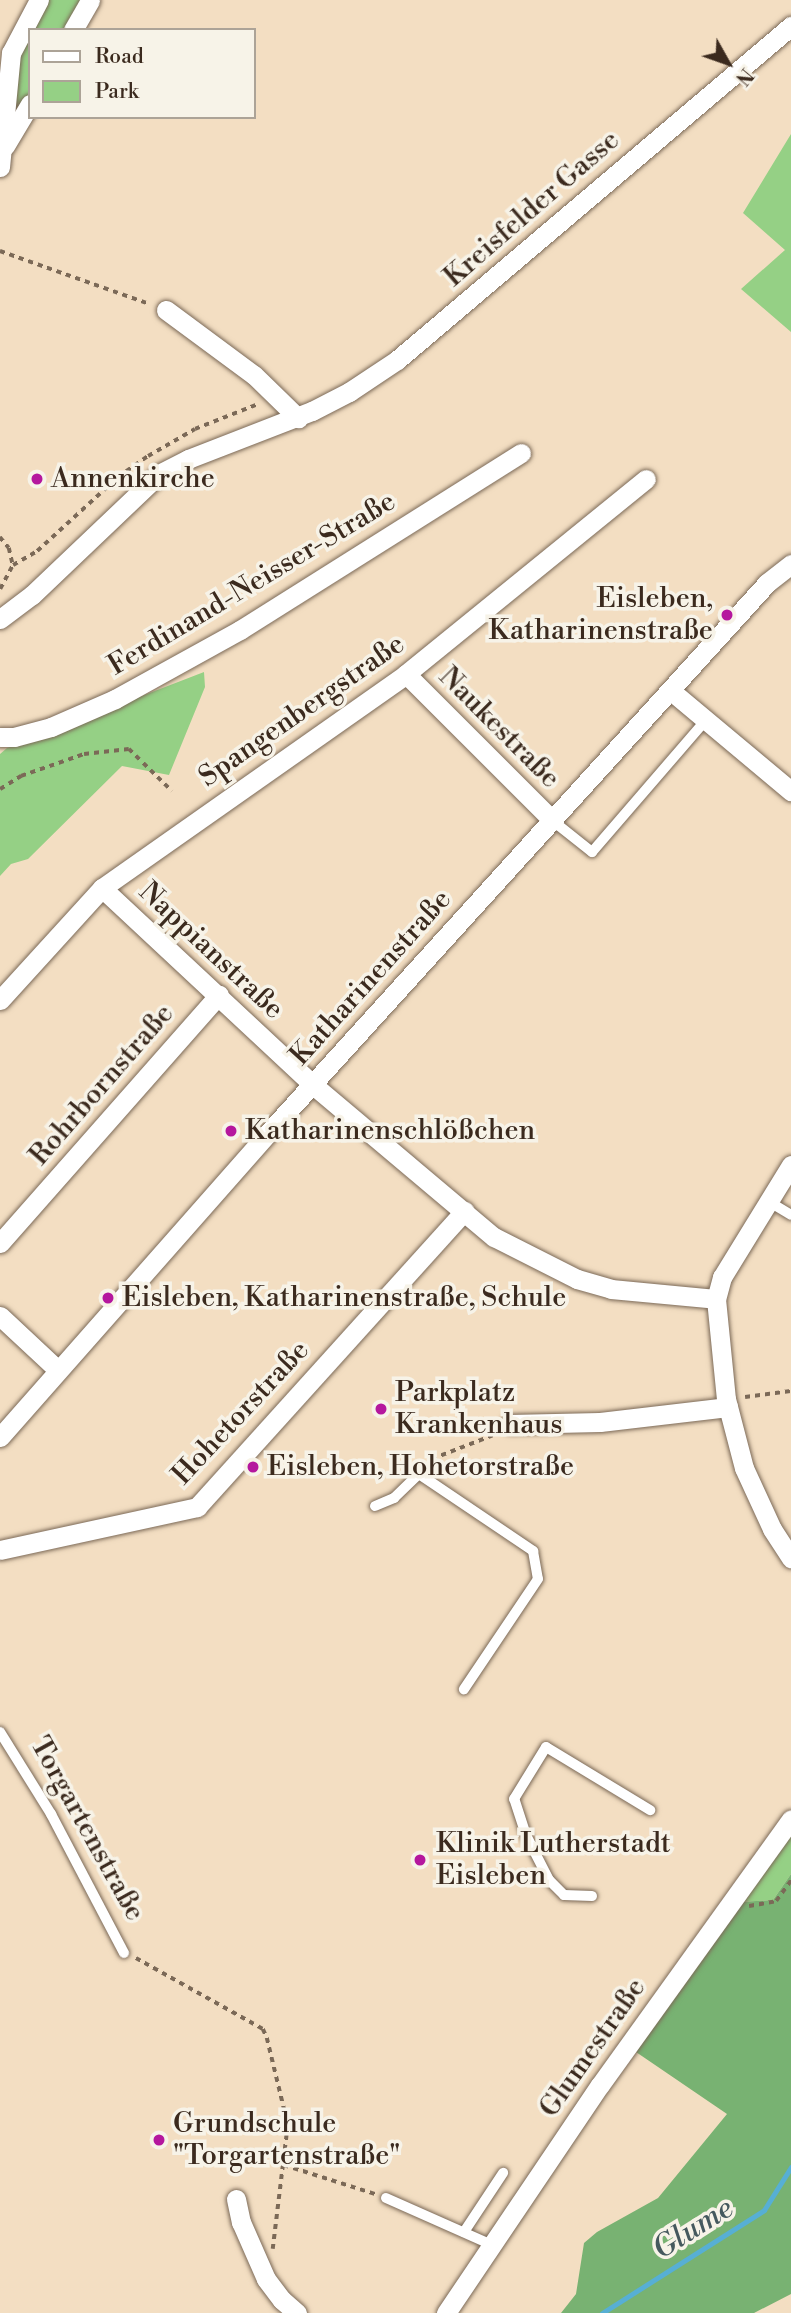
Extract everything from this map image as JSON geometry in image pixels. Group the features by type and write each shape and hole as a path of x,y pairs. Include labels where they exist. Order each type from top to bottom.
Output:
{"street":[{"path":"2,158 11,52 39,0"},
{"path":"74,28 90,0"},
{"name":"Kreisfelder Gasse","path":"0,619 22,603 159,474 201,454 298,418 349,392 422,341 791,26"},
{"path":"2,158 28,108"},
{"path":"166,310 254,375 298,418"},
{"name":"Ferdinand-Neisser-Straße","path":"0,737 14,737 51,727 115,699 240,629 521,453"},
{"name":"Spangenbergstraße","path":"0,1000 102,888 406,674 646,479"},
{"name":"Katharinenstraße","path":"0,1437 312,1084 767,583 791,564"},
{"name":"Naukestraße","path":"406,674 553,821"},
{"path":"670,690 708,718 791,791"},
{"name":"Nappianstraße","path":"102,888 312,1084 494,1237 577,1279 611,1289 716,1300"},
{"name":"Rohrbornstraße","path":"0,1243 219,995"},
{"path":"791,1165 722,1277 716,1300 727,1403 744,1468 757,1500 791,1558"},
{"name":"Hohetorstraße","path":"0,1550 197,1507 464,1211"},
{"path":"0,1316 58,1370"},
{"path":"510,1424 600,1422 727,1403"},
{"name":"Glumestraße","path":"446,2313 600,2085 791,1819"},
{"path":"236,2199 241,2222 266,2278 282,2300 298,2313"}],"lane":[{"path":"553,821 592,852 708,718"},
{"path":"768,1201 791,1215"},
{"path":"375,1506 394,1497 419,1474 533,1551 538,1578 464,1689"},
{"name":"Torgartenstraße","path":"0,1732 51,1814 124,1953"},
{"path":"592,1896 564,1895 549,1880 526,1836 514,1799 546,1747 650,1810"},
{"path":"464,2232 503,2173"},
{"path":"386,2198 492,2245"}],"path":[{"path":"0,251 166,310"},
{"path":"0,537 9,548 13,565 0,589"},
{"path":"0,789 21,776 84,754 129,749 173,791"},
{"path":"727,1403 791,1391"},
{"path":"419,1474 432,1459 494,1435 510,1424"},
{"path":"727,1909 776,1901 791,1880"},
{"path":"124,1953 173,1977 262,2029 275,2063 281,2105 288,2125 276,2231"},
{"path":"284,2165 386,2198"}],"green space":[{"path":"39,0 90,0 74,28 28,28 28,107 3,150 11,53"},
{"path":"791,134 791,332 741,289 785,250 743,213"},
{"path":"204,672 205,687 169,775 122,766 28,859 11,864 0,876 0,754 7,748"},
{"path":"791,1831 791,1874 773,1900 740,1902"},
{"path":"791,1874 791,2294 754,2313 561,2313 576,2294 584,2243 597,2232 658,2198 727,2114 636,2052 740,1902 773,1900"}],"waterway":[{"name":"Glume","path":"602,2313 764,2210 791,2167"}],"place":[{"name":"Annenkirche","path":"37,479"},
{"name":"Eisleben, Katharinenstraße","path":"727,615"},
{"name":"Katharinenschlößchen","path":"231,1131"},
{"name":"Eisleben, Katharinenstraße, Schule","path":"108,1298"},
{"name":"Parkplatz Krankenhaus","path":"381,1409"},
{"name":"Eisleben, Hohetorstraße","path":"253,1467"},
{"name":"Klinik Lutherstadt Eisleben","path":"420,1860"},
{"name":"Grundschule \"Torgartenstraße\"","path":"159,2140"}]}
